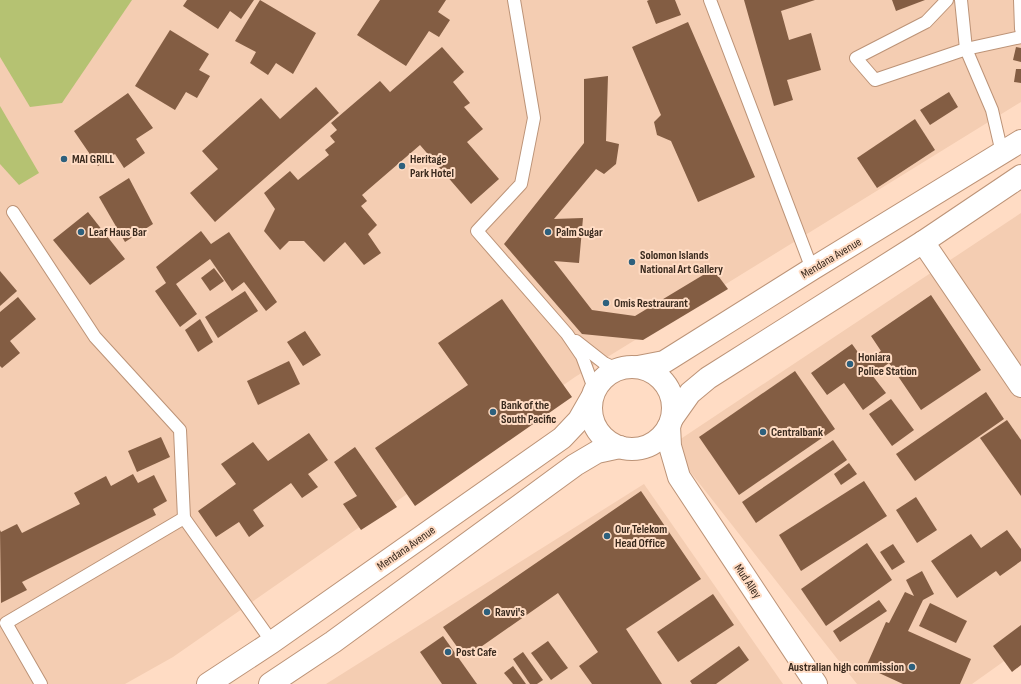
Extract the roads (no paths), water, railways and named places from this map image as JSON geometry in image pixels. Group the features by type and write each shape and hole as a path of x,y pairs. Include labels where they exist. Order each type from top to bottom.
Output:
{"main road":[{"name":"Mendana Avenue","path":"628,368 664,362 1021,141"},
{"path":"283,681 333,642 575,465 597,452 651,445 665,433 671,421 690,393 708,378 923,242 1021,176"},
{"path":"923,242 1021,386"},
{"path":"626,448 614,446 600,434 592,418 593,395 599,382 628,368 650,370 665,381 673,398 671,421"},
{"name":"Mendana Avenue","path":"208,684 272,642 562,438 579,420 593,395"},
{"name":"Mud Alley","path":"671,421 670,446 679,477 816,684"},
{"name":"Mud Alley","path":"626,448 654,458 679,477"}],"lane":[{"path":"514,0 534,118 521,184 477,230 567,334 582,356 593,395"},
{"path":"710,0 812,269"},
{"path":"946,0 926,22 856,58 875,80 966,48 1021,37"},
{"path":"961,0 966,48 992,110 1002,153"},
{"path":"1020,0 1021,29"},
{"path":"13,212 95,337 180,430 184,518 272,642"},
{"path":"567,334 604,363 628,368"},
{"path":"41,684 6,624 184,518"}],"place":[{"name":"MAI GRILL","path":"64,159"},
{"name":"Heritage Park Hotel","path":"402,166"},
{"name":"Leaf Haus Bar","path":"81,232"},
{"name":"Palm Sugar","path":"548,232"},
{"name":"Solomon Islands National Art Gallery","path":"632,262"},
{"name":"Omis Restraurant","path":"606,303"},
{"name":"Honiara Police Station","path":"850,364"},
{"name":"Bank of the South Pacific","path":"493,412"},
{"name":"Centralbank","path":"763,432"},
{"name":"Our Telekom Head Office","path":"607,536"},
{"name":"Ravvi's","path":"487,612"},
{"name":"Post Cafe","path":"448,652"},
{"name":"Australian high commission","path":"912,667"}]}
